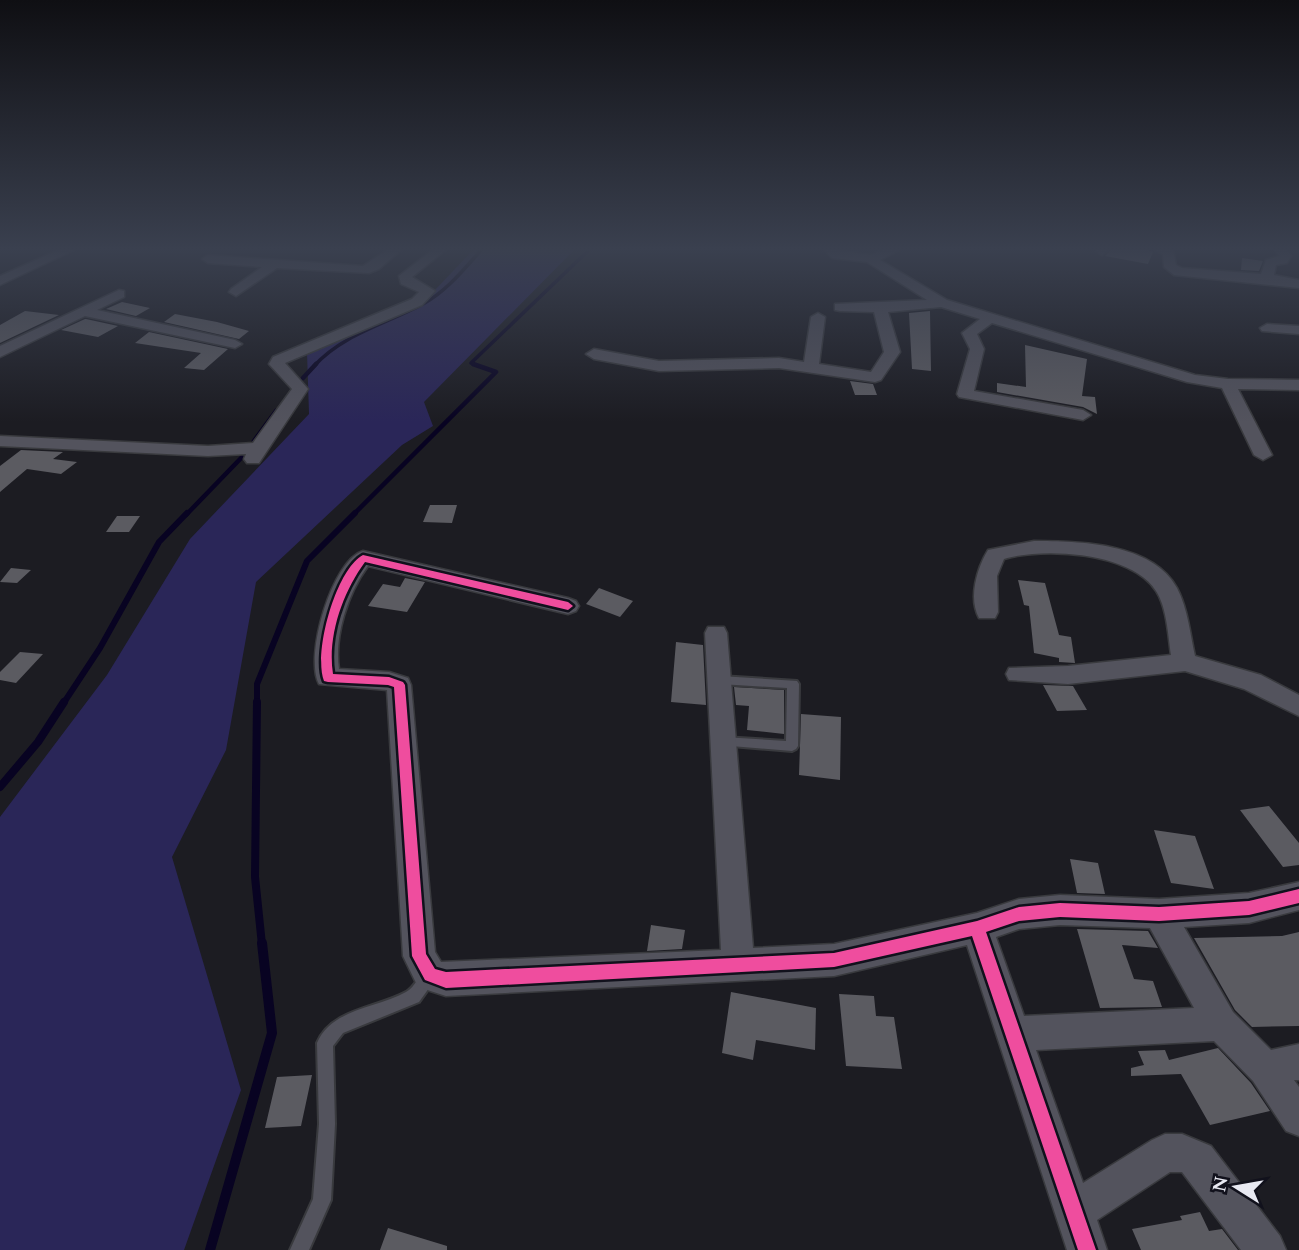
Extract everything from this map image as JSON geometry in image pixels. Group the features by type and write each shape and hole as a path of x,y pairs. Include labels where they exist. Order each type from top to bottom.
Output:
{"street":[{"path":"0,352 97,306"},
{"path":"0,441 256,454 300,390 277,364 278,360 407,306"},
{"path":"840,307 901,306"},
{"path":"953,306 1127,361 1228,384 1299,385"},
{"path":"594,354 659,366 779,363 875,377 892,352 880,308"},
{"path":"87,312 235,344"},
{"path":"811,366 818,317"},
{"path":"990,318 969,333 977,349 965,394 1083,415"},
{"path":"1267,328 1299,330"},
{"path":"1228,384 1263,455"},
{"path":"987,612 986,576 995,555 1012,547 1075,550 1130,559 1153,572 1166,589 1185,662"},
{"path":"568,606 363,558 332,619 328,678 389,681 399,685 419,956 430,975 446,980 834,960 977,928 1018,914 1060,910 1158,914 1249,908 1299,896"},
{"path":"716,633 738,965"},
{"path":"1018,674 1068,675 1185,662 1252,682 1299,706"},
{"path":"1158,914 1221,1024 1265,1069 1299,1118"},
{"path":"977,928 1087,1250"},
{"path":"1013,1034 1221,1024"},
{"path":"1265,1069 1299,1062"},
{"path":"1074,1212 1165,1153 1182,1153 1198,1159 1266,1250"}],"lane":[{"path":"720,680 793,684 792,746 723,743"},
{"path":"299,1250 322,1200 327,1124 325,1043 338,1027 414,997 430,975"}],"shaded area":[{"path":"401,306 518,306 424,402 433,426 402,445 256,582 226,750 172,857 241,1090 184,1250 0,1250 0,817 107,675 190,539 309,414 307,352"}],"building":[{"path":"112,306 150,308 136,316 106,309"},
{"path":"25,311 59,315 0,343 0,325"},
{"path":"930,311 931,371 912,369 909,313"},
{"path":"175,314 249,331 239,339 164,322"},
{"path":"85,319 118,326 98,337 61,330"},
{"path":"149,332 228,349 204,370 184,368 201,353 135,343"},
{"path":"1025,345 1087,359 1082,396 1095,397 1097,414 1083,407 997,392 997,383 1026,387"},
{"path":"850,381 873,384 877,395 855,395"},
{"path":"21,450 63,452 53,459 77,462 61,474 27,469 0,492 0,466"},
{"path":"430,505 457,505 452,523 423,522"},
{"path":"117,516 140,516 129,532 106,532"},
{"path":"11,568 31,570 17,583 0,582"},
{"path":"405,578 425,582 407,612 368,606 383,584 400,587"},
{"path":"1018,580 1045,583 1059,635 1071,637 1075,663 1059,662 1059,658 1034,653 1029,606 1024,605"},
{"path":"599,588 633,601 620,617 586,604"},
{"path":"676,642 703,645 706,705 671,702"},
{"path":"20,652 43,654 16,683 0,680 0,672"},
{"path":"1043,685 1073,686 1087,710 1057,711"},
{"path":"734,687 784,690 784,734 747,730 749,706 736,705"},
{"path":"801,714 841,717 840,780 799,775"},
{"path":"1269,806 1299,843 1299,865 1283,867 1240,810"},
{"path":"1154,830 1195,836 1214,889 1171,883"},
{"path":"1070,859 1098,863 1105,894 1077,893"},
{"path":"651,925 685,930 682,949 647,951"},
{"path":"1077,929 1148,931 1158,948 1122,945 1134,979 1153,981 1162,1007 1100,1008"},
{"path":"1299,932 1299,1026 1252,1027 1235,1010 1194,938 1282,936"},
{"path":"731,992 816,1008 815,1050 756,1040 753,1060 722,1053"},
{"path":"839,994 874,996 876,1016 894,1017 902,1069 846,1066"},
{"path":"1218,1048 1251,1083 1270,1111 1210,1125 1181,1074 1131,1076 1131,1068 1144,1065 1138,1051 1165,1050 1169,1060"},
{"path":"312,1075 301,1126 265,1128 277,1077"},
{"path":"1200,1212 1209,1231 1222,1229 1238,1250 1141,1250 1132,1229 1182,1220 1180,1216"},
{"path":"388,1228 447,1246 447,1250 380,1250"}],"waterway":[{"path":"316,364 351,338 418,306"},
{"path":"475,365 471,363 530,306"},
{"path":"303,378 316,364"},
{"path":"257,702 257,684 307,561 496,372 475,365"},
{"path":"254,441 276,411"},
{"path":"186,515 244,455"},
{"path":"63,704 100,648 159,542 187,513"},
{"path":"0,787 38,742 64,702"},
{"path":"257,702 255,877 262,945"},
{"path":"210,1250 272,1033 262,943"}],"cycle path":[{"path":"568,606 363,558 340,598 329,632 326,665 328,678 389,681 399,685 419,956 430,975 446,980 834,960 977,928"},
{"path":"1087,1250 977,928 1019,914 1060,910 1159,914 1249,908 1299,896"}]}
